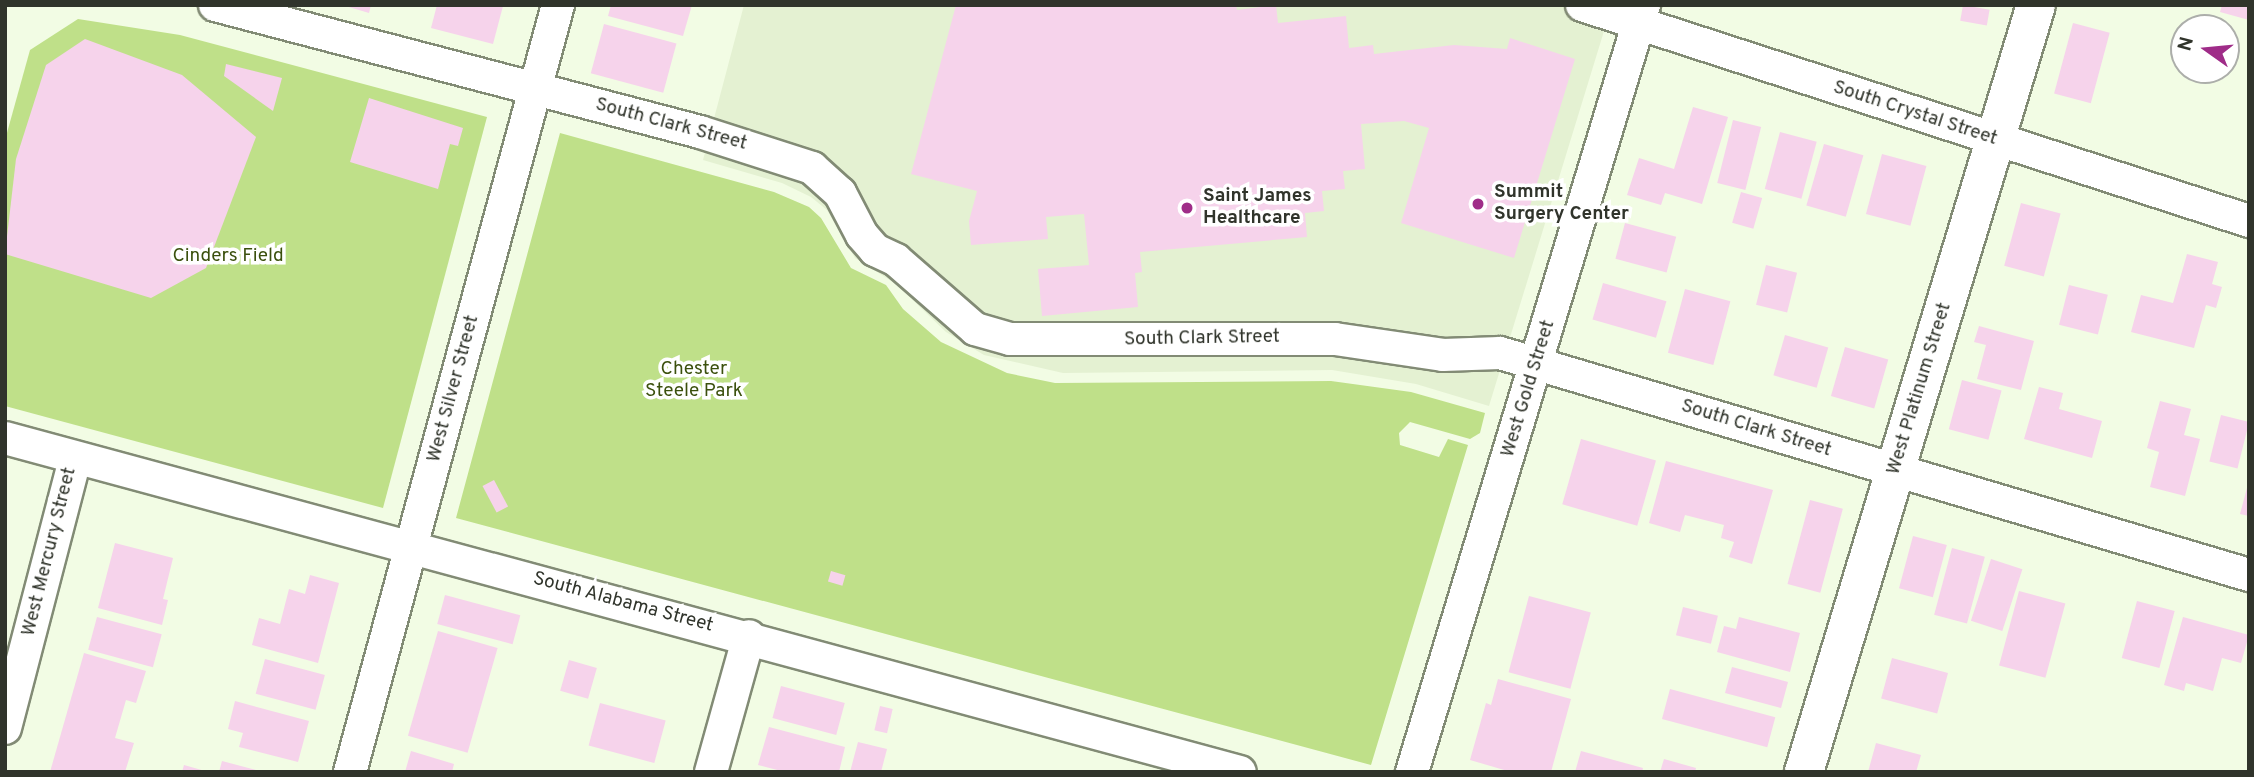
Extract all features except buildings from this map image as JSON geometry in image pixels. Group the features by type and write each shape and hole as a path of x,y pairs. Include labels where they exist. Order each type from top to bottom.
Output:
{"street":[{"name":"South Clark Street","path":"215,5 733,141 811,168 840,192 862,235 875,250 896,260 966,323 1010,339 1335,339 1443,355 1500,353 2249,575"},
{"name":"West Silver Street","path":"351,772 558,5"},
{"name":"South Crystal Street","path":"1583,5 1641,14 1997,141 2249,221"},
{"name":"West Platinum Street","path":"1804,772 2036,5"},
{"name":"West Gold Street","path":"1412,772 1641,14"},
{"name":"South Alabama Street","path":"5,438 749,636 1240,772"},
{"name":"West Mercury Street","path":"5,728 75,458"},
{"path":"711,772 749,636"}],"shaded area":[{"name":"Saint James Healthcare","path":"744,5 1612,5 1489,406 1416,384 1332,370 1063,373 984,355 946,332 896,284 855,258 827,210 811,197 782,183 703,160"}],"green space":[{"name":"Cinders Field","path":"78,19 180,35 487,117 383,508 5,406 5,140 30,50"},
{"name":"Chester Steele Park","path":"560,133 774,192 809,207 821,218 851,268 886,285 903,309 941,342 1007,373 1055,383 1331,381 1411,392 1485,413 1480,433 1470,439 1410,422 1399,433 1400,445 1439,457 1448,439 1468,445 1371,765 456,518"}],"place":[{"name":"Summit Surgery Center","path":"1478,204"},
{"name":"Saint James Healthcare","path":"1187,208"}]}
